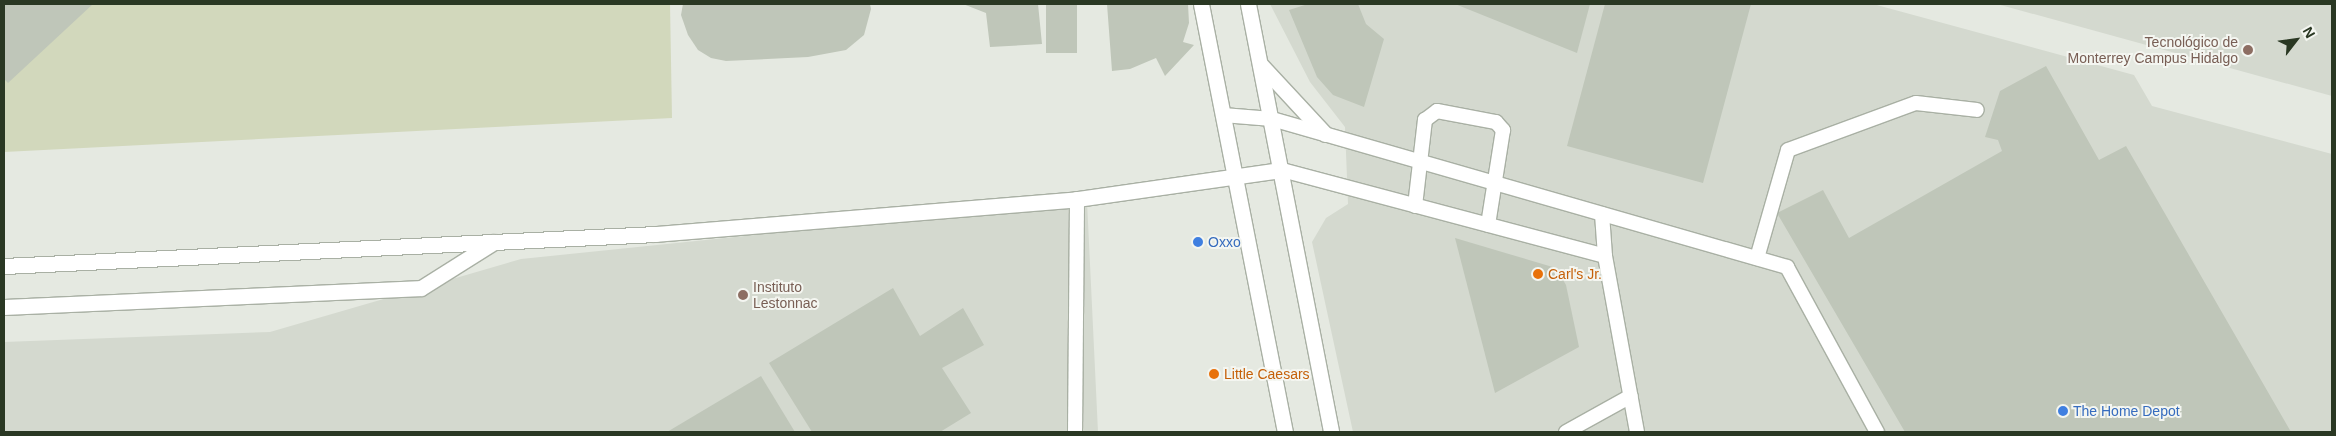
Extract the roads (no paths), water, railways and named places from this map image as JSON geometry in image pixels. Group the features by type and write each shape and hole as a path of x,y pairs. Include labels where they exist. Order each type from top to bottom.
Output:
{"street":[{"path":"1201,4 1285,432"},
{"path":"1248,4 1282,170 1331,432"},
{"path":"1261,65 1324,134"},
{"path":"4,266 655,234 1077,198 1282,170"},
{"path":"4,307 421,288 494,242"}],"lane":[{"path":"1757,258 1788,150 1916,103 1977,110"},
{"path":"1416,206 1425,120 1437,112 1496,122 1503,130 1488,225"},
{"path":"1223,115 1272,119 1787,266 1877,432"},
{"path":"1282,170 1605,256"},
{"path":"1075,432 1077,198"},
{"path":"1602,214 1605,256 1637,432"},
{"path":"1566,432 1631,396"}],"place":[{"name":"Tecnológico de Monterrey Campus Hidalgo","path":"2248,50"},
{"name":"Oxxo","path":"1198,242"},
{"name":"Carl's Jr.","path":"1538,274"},
{"name":"Instituto Lestonnac","path":"743,295"},
{"name":"Little Caesars","path":"1214,374"},
{"name":"The Home Depot","path":"2063,411"}]}
